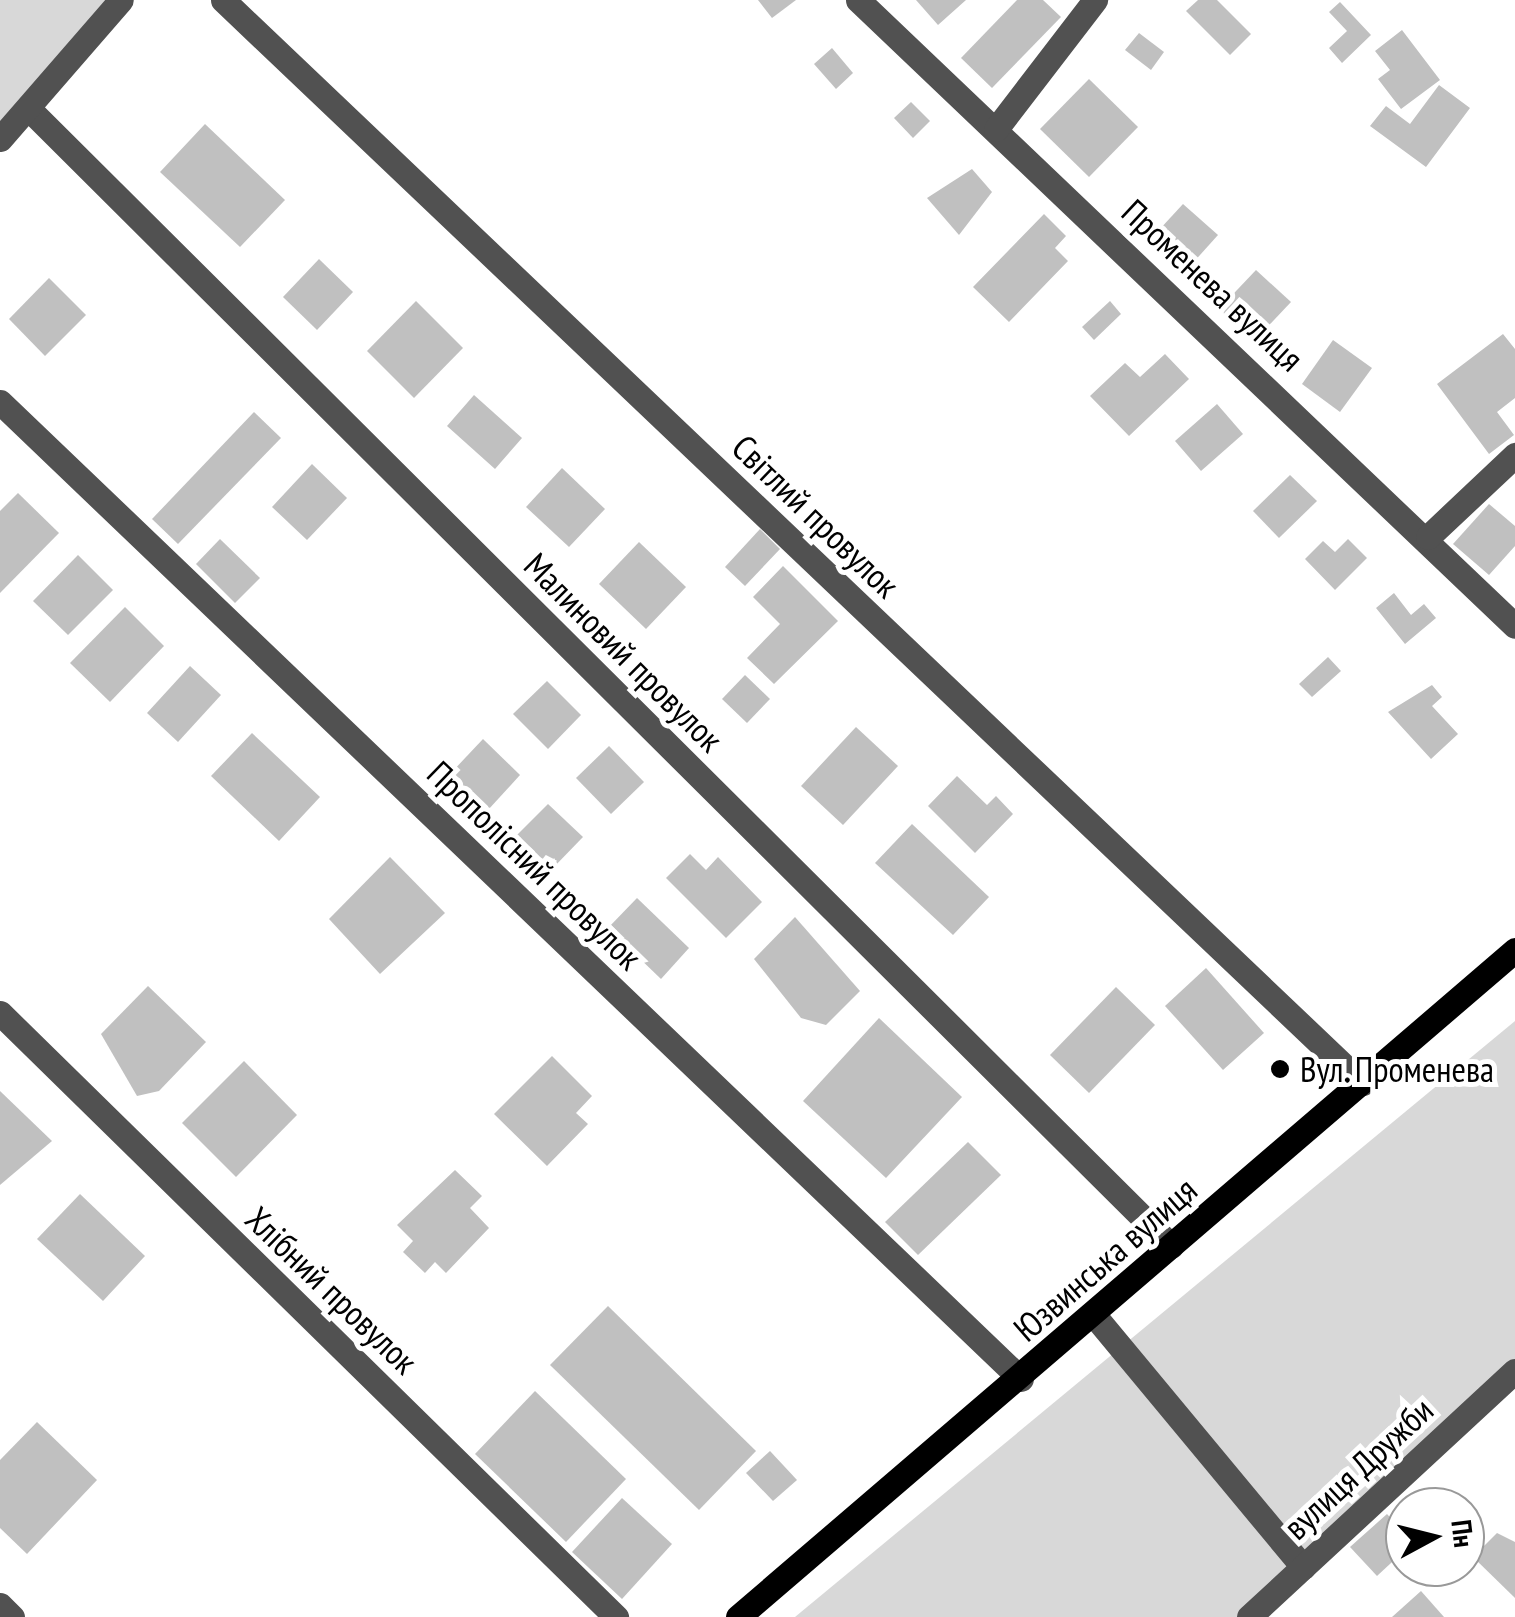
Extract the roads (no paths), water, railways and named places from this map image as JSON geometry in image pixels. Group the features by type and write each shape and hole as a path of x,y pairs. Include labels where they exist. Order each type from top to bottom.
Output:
{"main road":[{"name":"Юзвинська вулиця","path":"738,1617 1021,1379 1515,950"}],"street":[{"path":"0,139 120,0"},
{"name":"Світлий провулок","path":"222,0 1362,1083"},
{"name":"Променева вулиця","path":"858,0 1428,537 1515,626"},
{"path":"996,129 1095,0"},
{"name":"Малиновий провулок","path":"28,108 1170,1246"},
{"name":"Прополісний провулок","path":"0,402 1021,1379"},
{"path":"1428,537 1515,455"},
{"name":"Хлібний провулок","path":"0,1013 616,1617"},
{"path":"1093,1314 1303,1567"},
{"name":"вулиця Дружби","path":"1249,1617 1515,1371"},
{"path":"0,1605 12,1617"}],"place":[{"name":"Вул. Променева","path":"1280,1069"}]}
